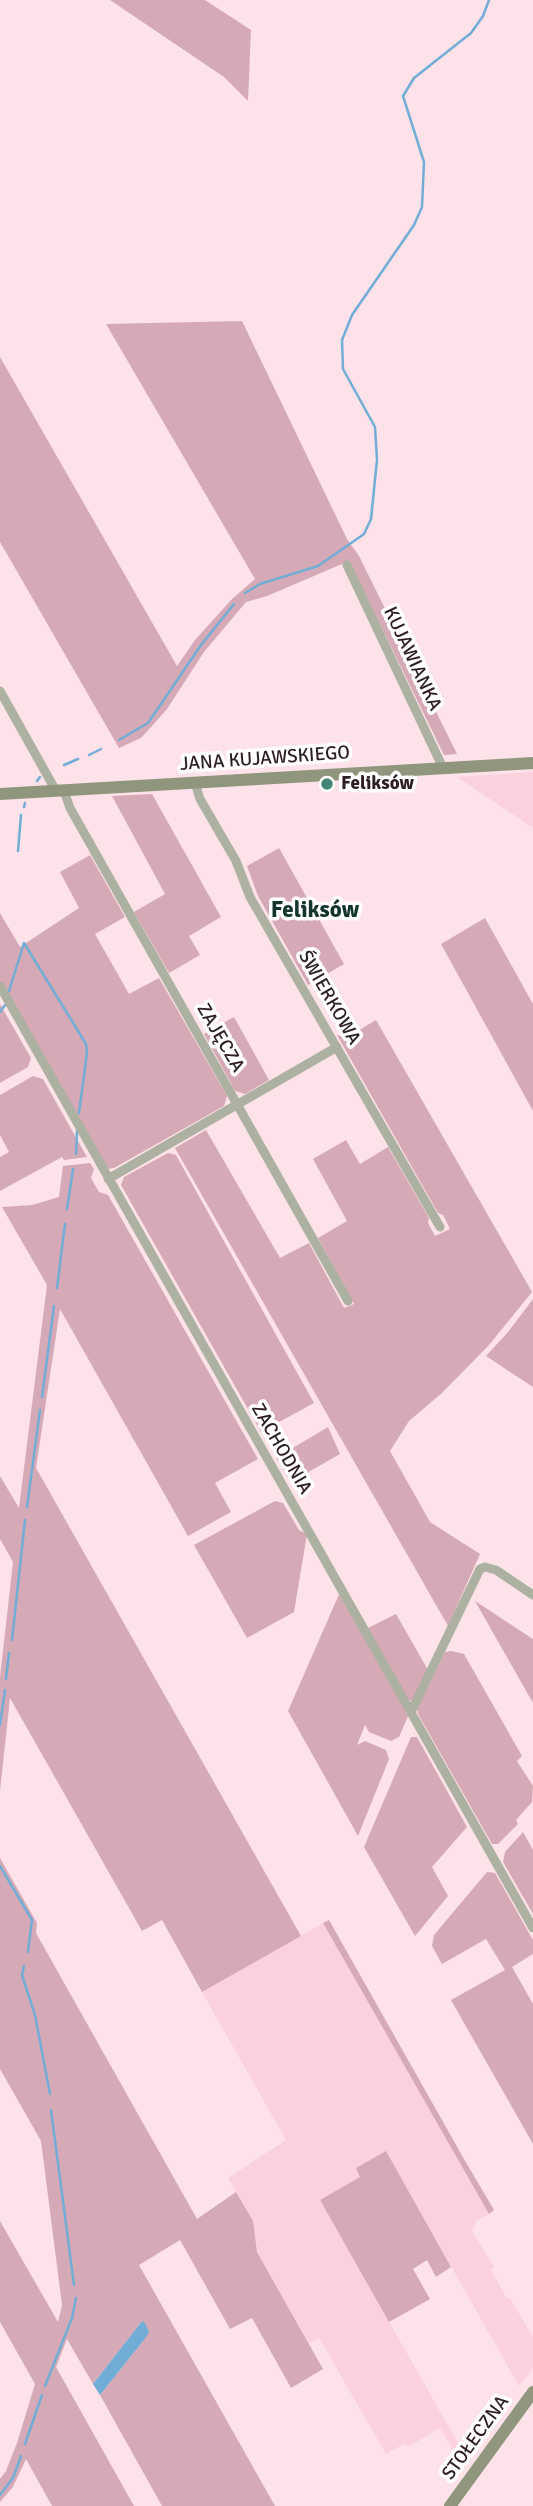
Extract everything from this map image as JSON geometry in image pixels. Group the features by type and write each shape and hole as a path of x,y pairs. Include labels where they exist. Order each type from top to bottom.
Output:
{"main road":[{"name":"JANA KUJAWSKIEGO","path":"0,794 533,763"},
{"name":"STOŁECZNA","path":"450,2506 533,2392"}],"street":[{"name":"KUJAWIANKA","path":"347,565 443,768"},
{"name":"ZAJĘCZA","path":"0,691 70,808 348,1301"},
{"name":"ŚWIERKOWA","path":"195,783 200,799 236,860 250,897 440,1227"},
{"name":"ZACHODNIA","path":"0,986 533,1928"},
{"path":"108,1179 337,1047"},
{"path":"411,1712 481,1569 485,1567 496,1570 533,1595"}],"shaded area":[{"path":"110,0 205,0 251,30 248,101 224,77"},
{"path":"242,321 347,539 359,556 457,754 444,755 349,561 267,596 246,602 204,652 167,709 141,738 119,748 0,542 0,357 177,666 195,640 232,599 255,579 106,324"},
{"path":"533,772 533,828 457,777"},
{"path":"152,794 221,917 189,936 200,955 169,973 134,912 165,894 112,796"},
{"path":"279,848 344,964 308,985 258,896 247,866"},
{"path":"90,855 125,917 95,934 129,994 159,978 227,1096 224,1106 114,1168 106,1169 0,982 0,913 20,947 79,908 60,872"},
{"path":"485,918 533,1004 533,1111 441,944"},
{"path":"0,1004 31,1058 28,1067 0,1083"},
{"path":"234,1017 269,1080 245,1094 235,1091 204,1034"},
{"path":"376,1020 532,1292 489,1345 442,1393 409,1421 390,1451 430,1522 480,1554 448,1626 175,1148 206,1130 280,1258 309,1243 344,1308 354,1304 318,1238 347,1221 313,1159 346,1140 360,1164 388,1147 429,1218 428,1223 435,1236 450,1229 443,1215 438,1213 337,1035 346,1038"},
{"path":"33,1076 43,1079 87,1157 64,1160 62,1157 0,1191 0,1157 9,1152 0,1135 0,1095"},
{"path":"168,1153 176,1155 314,1403 261,1432 121,1185 124,1177"},
{"path":"90,1163 94,1169 91,1178 99,1192 108,1195 258,1459 215,1483 231,1512 188,1536 60,1309 36,1468 301,1936 202,1992 162,1920 142,1931 10,1698 0,1791 0,1677 13,1562 0,1539 0,1476 19,1508 47,1285 2,1207 32,1205 59,1197 63,1166"},
{"path":"533,1299 533,1387 486,1356"},
{"path":"328,1427 340,1454 291,1482 276,1458"},
{"path":"275,1501 283,1503 299,1530 307,1534 294,1612 247,1638 194,1545"},
{"path":"340,1592 409,1714 399,1737 391,1741 369,1732 365,1725 357,1745 365,1741 386,1750 389,1759 358,1836 288,1711"},
{"path":"475,1601 533,1639 533,1703"},
{"path":"396,1614 428,1670 413,1701 407,1700 366,1629"},
{"path":"445,1652 464,1654 522,1756 517,1761 533,1786 532,1802 516,1820 518,1824 498,1844 492,1844 418,1714 417,1709"},
{"path":"411,1737 417,1737 467,1827 432,1867 448,1896 415,1936 364,1847"},
{"path":"523,1832 533,1850 533,1914 503,1862 505,1852"},
{"path":"0,1858 37,1923 36,1933 197,2219 236,2192 253,2221 257,2252 323,2369 291,2388 252,2318 230,2329 180,2240 139,2265 275,2506 162,2506 100,2395 144,2340 142,2321 93,2384 67,2339 56,2367 134,2506 52,2506 26,2459 13,2487 0,2502 0,2479 17,2443 35,2384 0,2322 0,2221 58,2322 62,2305 41,2141 0,2069"},
{"path":"487,1872 495,1873 533,1940 533,1954 512,1967 533,2004 533,2144 451,2000 505,1970 486,1939 442,1964 432,1946 434,1935"},
{"path":"329,1920 494,2210 489,2214 323,1923"},
{"path":"323,1923 489,2214 476,2221 472,2231 494,2267 491,2269 507,2299 510,2298 533,2337 533,2367 519,2386 386,2152 357,2168 360,2177 320,2200 467,2459 462,2466 440,2428 408,2447 406,2443 386,2454 319,2338 309,2343 257,2252 253,2221 228,2178 286,2140 202,1992"},
{"path":"386,2151 451,2267 436,2277 427,2260 413,2269 430,2299 389,2322 320,2200 360,2177 356,2168"}],"water":[{"path":"142,2321 149,2332 100,2395 93,2384"}],"waterway":[{"path":"245,593 260,584 318,566 364,534 371,519 377,460 375,427 343,369 342,340 352,315 414,225 422,207 424,162 403,96 414,78 471,33 483,16 489,0"},
{"path":"119,740 148,723 201,645 234,604"},
{"path":"89,755 101,749"},
{"path":"64,765 78,759"},
{"path":"37,781 40,777"},
{"path":"24,807 25,803"},
{"path":"18,851 21,815"},
{"path":"24,943 86,1044 79,1113"},
{"path":"9,991 24,943"},
{"path":"0,1012 5,1005"},
{"path":"76,1154 77,1131"},
{"path":"67,1209 73,1169"},
{"path":"57,1288 65,1224"},
{"path":"42,1397 54,1306"},
{"path":"27,1507 40,1410"},
{"path":"12,1640 25,1520"},
{"path":"6,1679 9,1653"},
{"path":"0,1725 5,1690"},
{"path":"0,1866 32,1920 28,1952"},
{"path":"24,1966 22,1975 35,2015 50,2094"},
{"path":"51,2110 74,2285"},
{"path":"45,2386 72,2318 76,2298"},
{"path":"25,2444 42,2395"},
{"path":"0,2495 13,2478 21,2456"}],"place":[{"name":"Feliksów","path":"327,784"}],"district":[{"name":"Feliksów","path":"315,911"}]}
